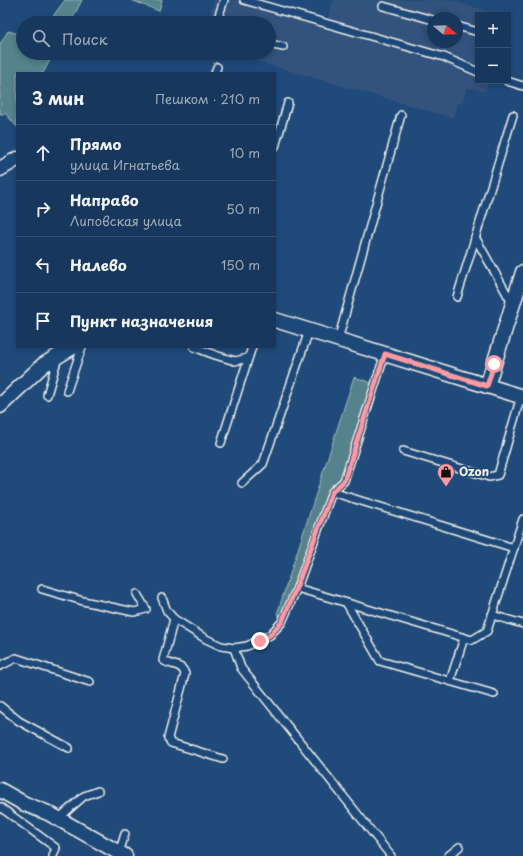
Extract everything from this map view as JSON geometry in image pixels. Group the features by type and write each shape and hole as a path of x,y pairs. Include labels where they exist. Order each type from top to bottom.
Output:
{"street":[{"path":"0,169 16,160"},
{"path":"487,386 523,272"},
{"path":"276,320 522,397"},
{"path":"0,406 43,365 71,348"},
{"path":"0,790 25,804 48,813 122,855"}],"lane":[{"path":"219,16 224,0"},
{"path":"244,0 444,57 475,71"},
{"path":"384,6 427,18"},
{"path":"463,28 475,31"},
{"path":"276,46 283,48"},
{"path":"511,82 523,86"},
{"path":"276,144 288,103"},
{"path":"338,340 402,115"},
{"path":"457,297 513,115"},
{"path":"475,237 513,304"},
{"path":"242,483 263,464 309,331"},
{"path":"67,391 82,348"},
{"path":"197,348 235,361 248,358"},
{"path":"221,443 252,348"},
{"path":"162,598 167,611 174,619 206,640 221,646 234,648 247,646 270,635 282,622 332,492 344,481 385,354"},
{"path":"47,395 59,355"},
{"path":"403,451 489,477 498,475 522,397"},
{"path":"332,492 514,548"},
{"path":"296,588 472,640 487,631 523,519"},
{"path":"42,590 82,601 134,612 146,609 137,594"},
{"path":"347,604 380,661 494,694"},
{"path":"492,615 523,624"},
{"path":"174,619 163,660 164,662 178,665 184,669 185,674 168,738 171,742 223,760"},
{"path":"450,681 464,638"},
{"path":"234,648 241,668 391,856"},
{"path":"0,666 16,658 90,682"},
{"path":"0,706 19,721 69,748"},
{"path":"58,819 84,796 98,791"},
{"path":"0,806 56,848 52,856"},
{"path":"122,855 125,834"},
{"path":"448,856 459,846"}],"shaded area":[{"path":"214,0 258,0 327,20 333,0 452,0 490,12 475,12 475,84 487,84 485,92 467,87 462,104 457,103 453,118 253,60 276,60 276,16 209,16"}],"green space":[{"path":"65,0 82,0 74,16 53,16"},
{"path":"131,0 162,0 159,11"},
{"path":"8,31 16,33 16,60 50,60 44,72 16,72 16,126 6,114 0,114 0,44"},
{"path":"354,377 372,383 342,479 329,489 294,587 281,617 277,614"}],"place":[{"name":"Ozon","path":"446,487"}],"route":[{"path":"260,641 270,635 282,622 332,492 344,481 385,354 487,386 494,364"}]}
